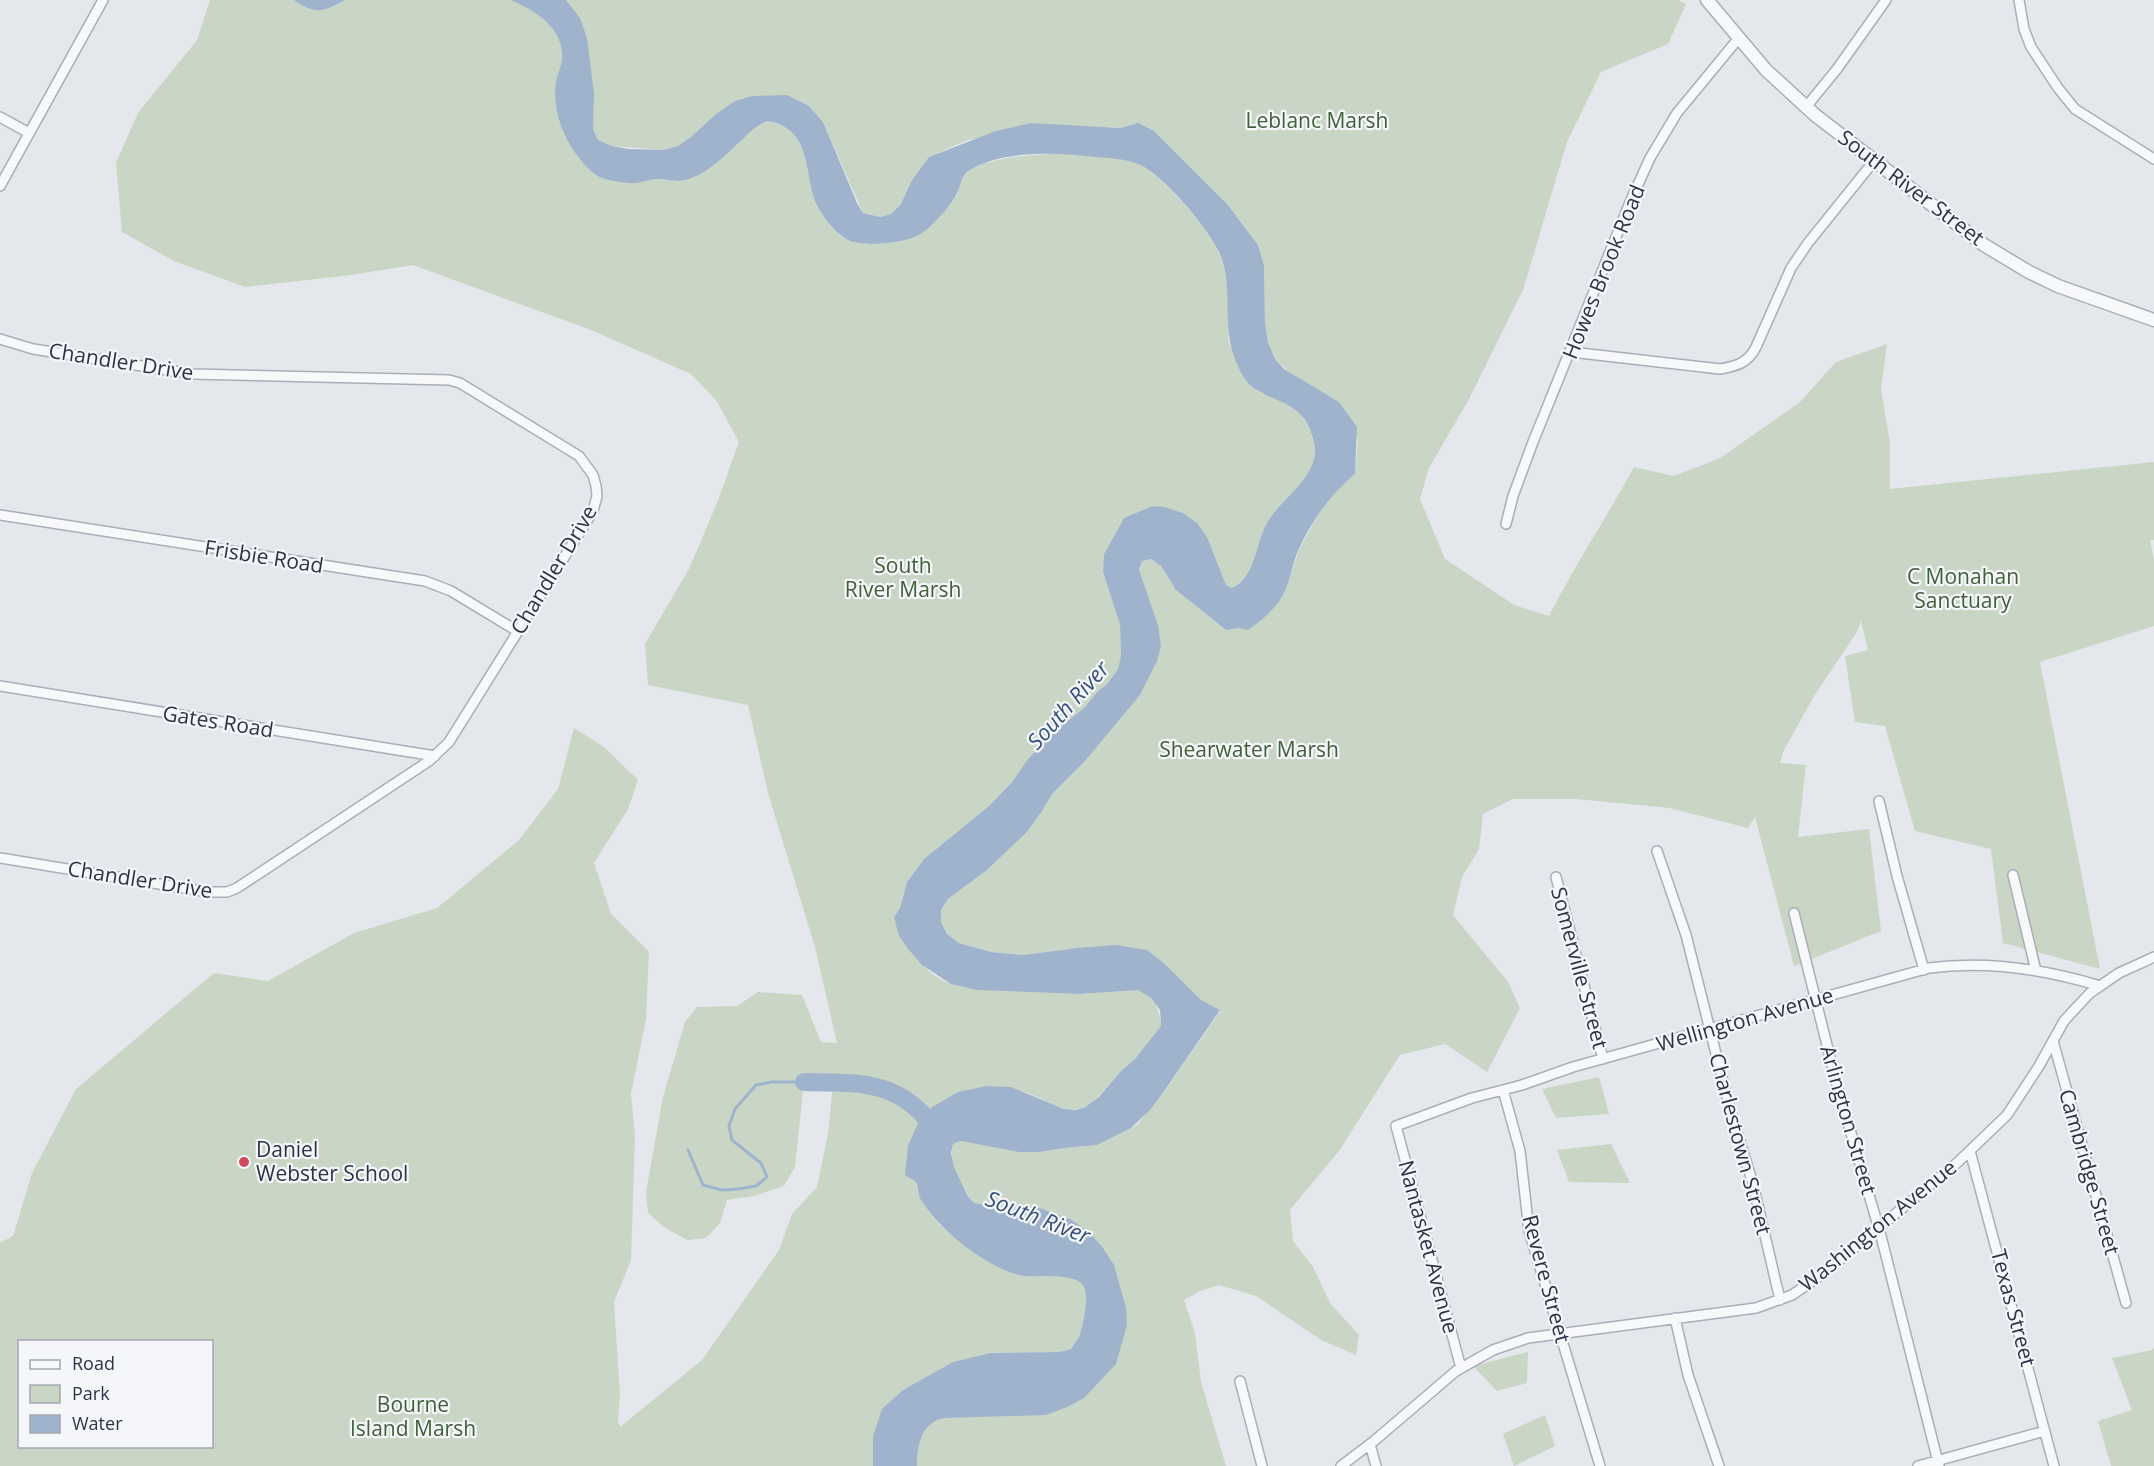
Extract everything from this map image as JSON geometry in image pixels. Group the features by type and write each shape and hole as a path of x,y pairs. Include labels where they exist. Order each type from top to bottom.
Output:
{"street":[{"path":"0,186 103,0"},
{"name":"South River Street","path":"1707,0 1766,70 1806,107 1960,228 2005,258 2058,286 2153,316"},
{"path":"1806,107 1887,0"},
{"path":"2019,0 2024,29 2031,47 2052,81 2075,109 2154,159"},
{"name":"Howes Brook Road","path":"1506,524 1513,496 1631,200 1650,158 1677,113 1738,39"},
{"path":"0,117 29,133"},
{"path":"1571,352 1720,369 1744,362 1756,347 1791,268 1808,243 1874,161"},
{"name":"Chandler Drive","path":"0,339 33,349 193,374 449,380 465,385 579,456 593,475 597,496 593,512 457,730 435,756 237,888 227,892 208,892 0,858"},
{"name":"Frisbie Road","path":"0,515 425,581 451,591 517,631"},
{"name":"Gates Road","path":"0,686 435,756"},
{"path":"1879,801 1897,876 1924,970"},
{"name":"Charlestown Street","path":"1657,851 1681,919 1730,1109 1753,1184 1780,1300"},
{"path":"2013,874 2036,971"},
{"name":"Somerville Street","path":"1556,877 1603,1059"},
{"name":"Arlington Street","path":"1794,913 1837,1085 1879,1227 1938,1464"},
{"name":"Washington Avenue","path":"1341,1466 1461,1368 1513,1342 1560,1333 1756,1308 1792,1295 1824,1272 1970,1151 2007,1115 2029,1084 2064,1021 2090,993 2119,973 2154,957"},
{"name":"Wellington Avenue","path":"1396,1126 1472,1098 1603,1059 1924,970 1956,964 1997,965 2065,975 2100,986"},
{"name":"Cambridge Street","path":"2053,1041 2126,1303"},
{"name":"Revere Street","path":"1503,1090 1520,1151 1529,1231 1600,1466"},
{"name":"Nantasket Avenue","path":"1396,1126 1461,1368"},
{"name":"Texas Street","path":"1970,1151 2054,1466"},
{"path":"1675,1318 1688,1375 1719,1466"},
{"path":"1240,1381 1262,1466"},
{"path":"1918,1466 1938,1464 2045,1431"},
{"path":"1370,1444 1376,1466"}],"green space":[{"path":"210,0 294,0 308,8 320,10 345,0 511,0 544,20 556,34 560,43 562,60 556,81 555,100 562,129 584,164 594,174 606,179 637,183 654,179 679,181 697,176 714,165 756,127 771,122 786,128 800,143 813,195 826,220 844,239 856,243 885,243 919,235 950,204 967,172 986,163 1029,155 1077,154 1121,159 1138,164 1160,179 1198,220 1221,258 1228,297 1229,343 1252,387 1295,410 1306,422 1315,450 1311,467 1301,483 1269,520 1249,571 1238,584 1231,588 1226,586 1207,537 1124,518 1104,554 1103,572 1120,625 1121,655 1118,669 1085,707 1054,732 1028,759 1012,782 990,805 924,859 907,882 900,908 894,917 904,938 923,966 952,984 986,990 1079,994 1138,990 1149,996 1156,1005 1161,1026 1146,1047 1094,1100 1083,1107 1072,1110 1012,1089 985,1087 960,1093 932,1107 917,1174 916,1183 920,1197 929,1212 957,1240 992,1262 1022,1275 1073,1278 1084,1285 1086,1291 1085,1316 1079,1337 1071,1349 1059,1352 990,1353 953,1362 935,1373 873,1436 873,1466 0,1466 0,1243 13,1236 32,1173 76,1089 214,973 268,981 354,933 437,908 519,840 558,789 574,728 604,747 638,780 628,809 594,863 611,914 649,952 646,1019 631,1094 635,1136 631,1260 614,1302 620,1427 702,1360 779,1250 792,1214 817,1187 828,1134 833,1083 804,1082 795,1167 784,1186 754,1196 727,1200 720,1223 706,1238 687,1240 664,1227 648,1213 646,1192 663,1097 685,1022 697,1007 737,1006 758,992 802,995 821,1042 837,1043 815,947 768,793 748,705 648,685 645,644 689,569 717,503 739,442 716,400 691,374 591,330 413,265 351,275 245,287 174,261 122,232 116,163 138,113 197,40"},
{"path":"566,0 1678,0 1686,4 1668,44 1601,72 1567,142 1523,290 1468,401 1429,468 1420,499 1445,559 1514,605 1549,616 1634,467 1674,476 1720,458 1799,403 1836,362 1887,344 1881,389 1890,443 1890,489 2154,462 2154,540 2150,540 2154,561 2154,626 2040,662 2100,969 2003,943 1991,849 1915,831 1885,726 1855,722 1845,656 1868,650 1861,621 1857,632 1814,696 1783,752 1780,763 1806,765 1798,837 1869,829 1881,931 1794,966 1755,817 1748,828 1670,808 1576,799 1513,799 1483,814 1479,849 1462,877 1453,915 1508,982 1520,1008 1487,1072 1445,1044 1400,1055 1339,1151 1290,1210 1293,1241 1313,1267 1330,1303 1359,1335 1356,1355 1321,1340 1256,1296 1219,1285 1200,1291 1184,1300 1195,1333 1201,1382 1226,1466 917,1466 916,1456 921,1438 931,1423 945,1418 981,1415 1116,1364 1070,1219 1034,1206 1005,1208 974,1203 954,1168 953,1144 961,1141 1040,1152 1097,1145 1136,1126 1165,1091 1220,1011 1201,1000 1165,964 1077,948 1023,955 991,952 959,943 947,934 941,922 941,910 948,899 987,870 1026,833 1052,794 1085,761 1140,695 1150,676 1158,625 1139,568 1142,561 1151,559 1161,566 1176,590 1226,630 1284,594 1299,550 1317,516 1331,495 1355,474 1358,439 1275,359 1268,342 1265,323 1264,266 1248,231 1228,205 1154,131 1110,127 968,140 929,157 912,180 901,204 891,214 880,217 863,213 823,122 809,106 787,96 692,136 678,146 663,150 612,146 598,140 593,129 580,18"},
{"path":"1599,1077 1609,1114 1556,1118 1542,1089"},
{"path":"1611,1144 1630,1183 1569,1182 1557,1150"},
{"path":"2154,1348 2154,1466 2111,1466 2098,1421 2132,1410 2112,1358"},
{"path":"1528,1352 1527,1383 1497,1391 1473,1366"},
{"path":"1545,1415 1555,1446 1514,1466 1503,1434"}],"water":[{"path":"294,0 345,0 325,9 314,10"},
{"name":"South River","path":"511,0 566,0 580,18 587,38 594,93 593,129 598,140 628,149 663,150 678,146 735,101 752,96 787,95 809,106 823,122 863,213 880,217 891,214 901,204 912,180 929,157 996,131 1031,123 1121,128 1138,123 1154,131 1228,205 1258,245 1264,266 1265,323 1268,342 1275,359 1284,369 1339,402 1357,427 1355,474 1329,500 1309,529 1298,551 1280,600 1248,630 1238,628 1226,630 1176,590 1161,566 1151,559 1142,561 1139,569 1158,625 1161,646 1157,661 1140,695 1085,761 1052,794 1026,833 987,870 948,899 941,910 941,922 947,934 959,943 991,952 1023,955 1116,945 1147,950 1165,964 1201,1000 1220,1010 1150,1110 1131,1128 1097,1145 1040,1152 1019,1152 961,1141 953,1144 951,1153 954,1167 967,1195 974,1203 1005,1208 1034,1206 1070,1219 1088,1231 1114,1265 1126,1308 1127,1325 1116,1364 1084,1398 1046,1415 938,1420 927,1428 921,1438 917,1466 873,1466 873,1436 882,1409 903,1390 953,1362 990,1353 1059,1352 1071,1349 1081,1332 1086,1301 1085,1288 1077,1280 1062,1277 1024,1276 1010,1272 966,1247 940,1224 921,1200 916,1182 905,1175 908,1146 918,1123 932,1107 958,1092 986,1086 1011,1087 1064,1109 1075,1110 1085,1107 1099,1097 1120,1072 1135,1059 1161,1026 1160,1010 1151,998 1138,990 1079,994 977,990 951,984 922,965 899,936 894,917 900,908 907,882 924,859 990,805 1012,782 1028,759 1054,732 1085,707 1118,669 1121,655 1120,625 1103,572 1104,554 1124,518 1153,506 1183,513 1197,523 1207,537 1226,585 1231,588 1238,584 1249,571 1269,520 1306,476 1314,460 1315,446 1310,429 1301,415 1289,406 1253,388 1243,377 1231,343 1226,278 1219,252 1205,229 1183,202 1160,178 1138,164 1117,159 1065,154 1032,154 984,163 967,172 950,204 924,232 904,240 875,244 850,241 830,225 813,195 800,143 786,128 774,122 766,122 756,127 714,165 697,176 679,181 655,179 640,183 606,179 594,174 584,164 562,129 555,100 556,81 562,57 556,34 544,20"}],"waterway":[{"path":"688,1150 703,1185 722,1190 756,1186 767,1177 761,1163 732,1140 729,1126 735,1109 756,1085 772,1082 804,1082"},
{"path":"804,1082 861,1084 878,1087 908,1102 923,1114 936,1131"}],"place":[{"name":"Daniel Webster School","path":"244,1162"}],"park label":[{"name":"Leblanc Marsh","path":"1317,121"},
{"name":"South River Marsh","path":"903,578"},
{"name":"C Monahan Sanctuary","path":"1963,589"},
{"name":"Shearwater Marsh","path":"1249,750"},
{"name":"Bourne Island Marsh","path":"413,1417"}]}
